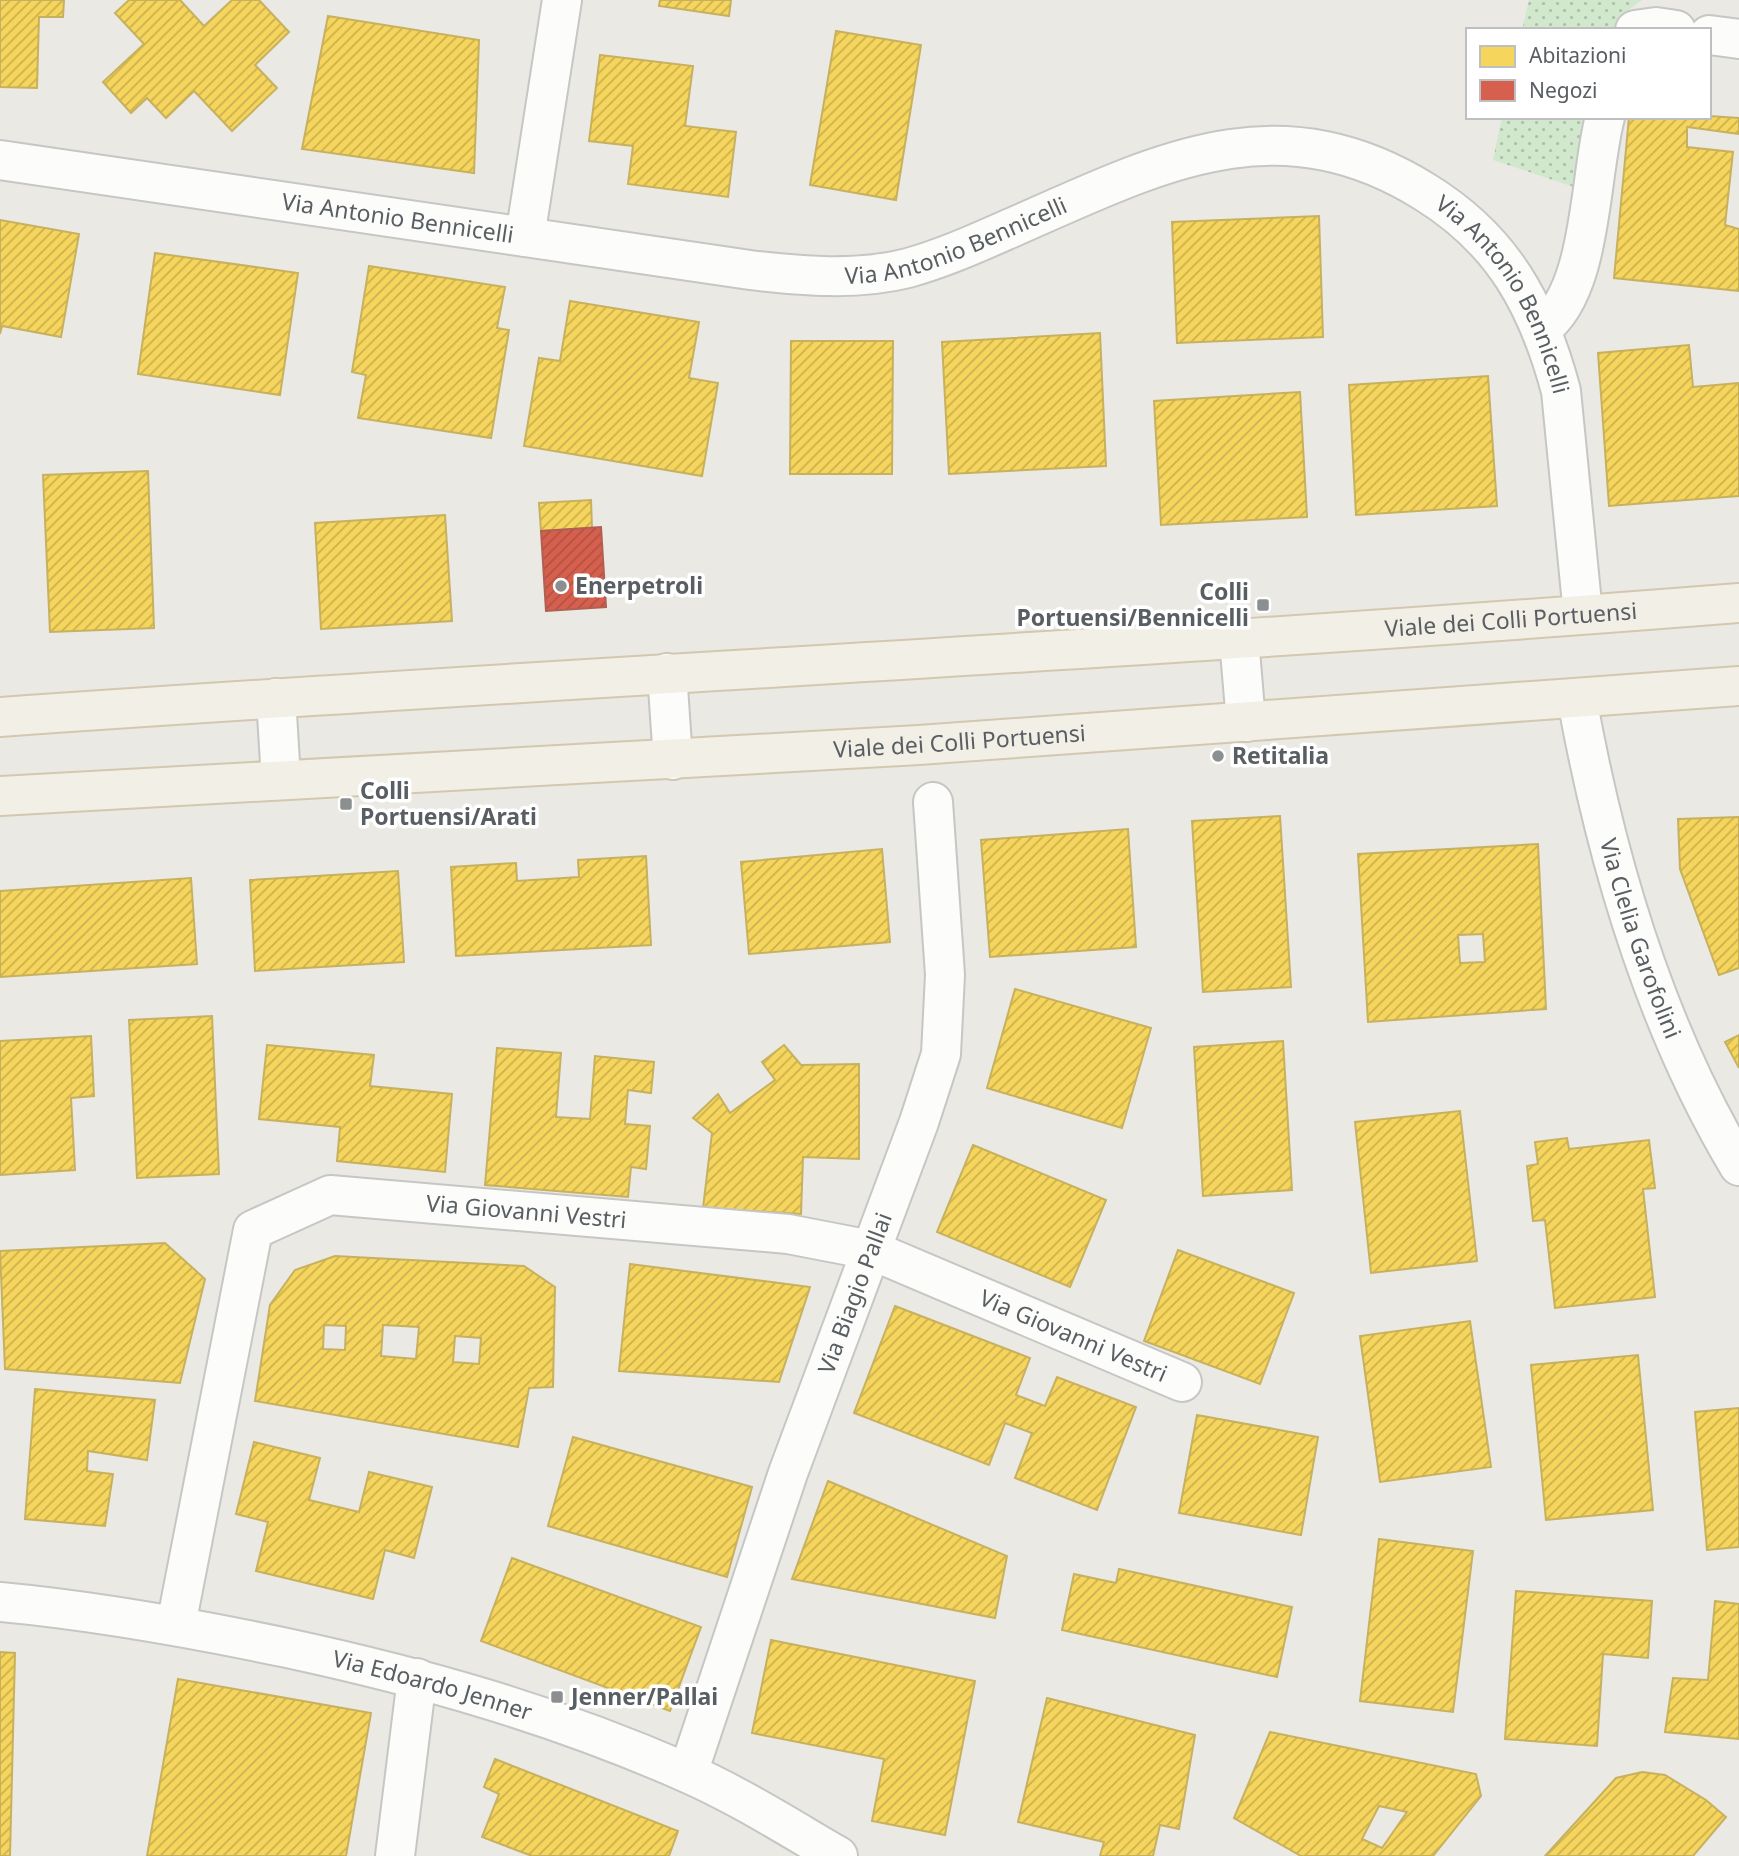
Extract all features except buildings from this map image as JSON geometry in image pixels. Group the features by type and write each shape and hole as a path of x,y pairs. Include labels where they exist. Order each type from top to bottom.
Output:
{"main road":[{"name":"Viale dei Colli Portuensi","path":"0,717 1239,639 1739,603"},
{"name":"Viale dei Colli Portuensi","path":"0,796 673,760 1739,686"}],"street":[{"path":"525,237 562,0"},
{"path":"1711,35 1739,40"},
{"path":"1541,329 1560,311 1576,273 1584,245 1605,119"},
{"name":"Via Antonio Bennicelli","path":"0,160 787,274 866,275 937,259 1114,183 1191,155 1260,144 1295,145 1354,157 1446,204 1490,244 1521,288 1541,329 1560,391 1583,614"},
{"path":"1239,639 1246,722"},
{"path":"667,673 673,760"},
{"path":"275,698 281,779"},
{"name":"Via Clelia Garofolini","path":"1577,699 1586,750 1610,849 1646,962 1696,1089 1739,1166"},
{"name":"Via Biagio Pallai","path":"688,1773 788,1473 919,1122 941,1054 945,975 933,802"},
{"name":"Via Giovanni Vestri","path":"176,1625 253,1230 330,1195 788,1234 871,1251 1182,1382"},
{"name":"Via Edoardo Jenner","path":"0,1602 70,1609 176,1625 417,1678 540,1716 688,1773 838,1856"},
{"path":"395,1856 417,1678"}],"green space":[{"path":"1529,0 1642,0 1626,12 1622,28 1522,28"},
{"path":"1502,119 1594,119 1574,187 1493,160"}],"place":[{"name":"Enerpetroli","path":"561,586"},
{"name":"Colli Portuensi/Bennicelli","path":"1263,605"},
{"name":"Retitalia","path":"1218,756"},
{"name":"Colli Portuensi/Arati","path":"346,804"},
{"name":"Jenner/Pallai","path":"557,1697"}]}
